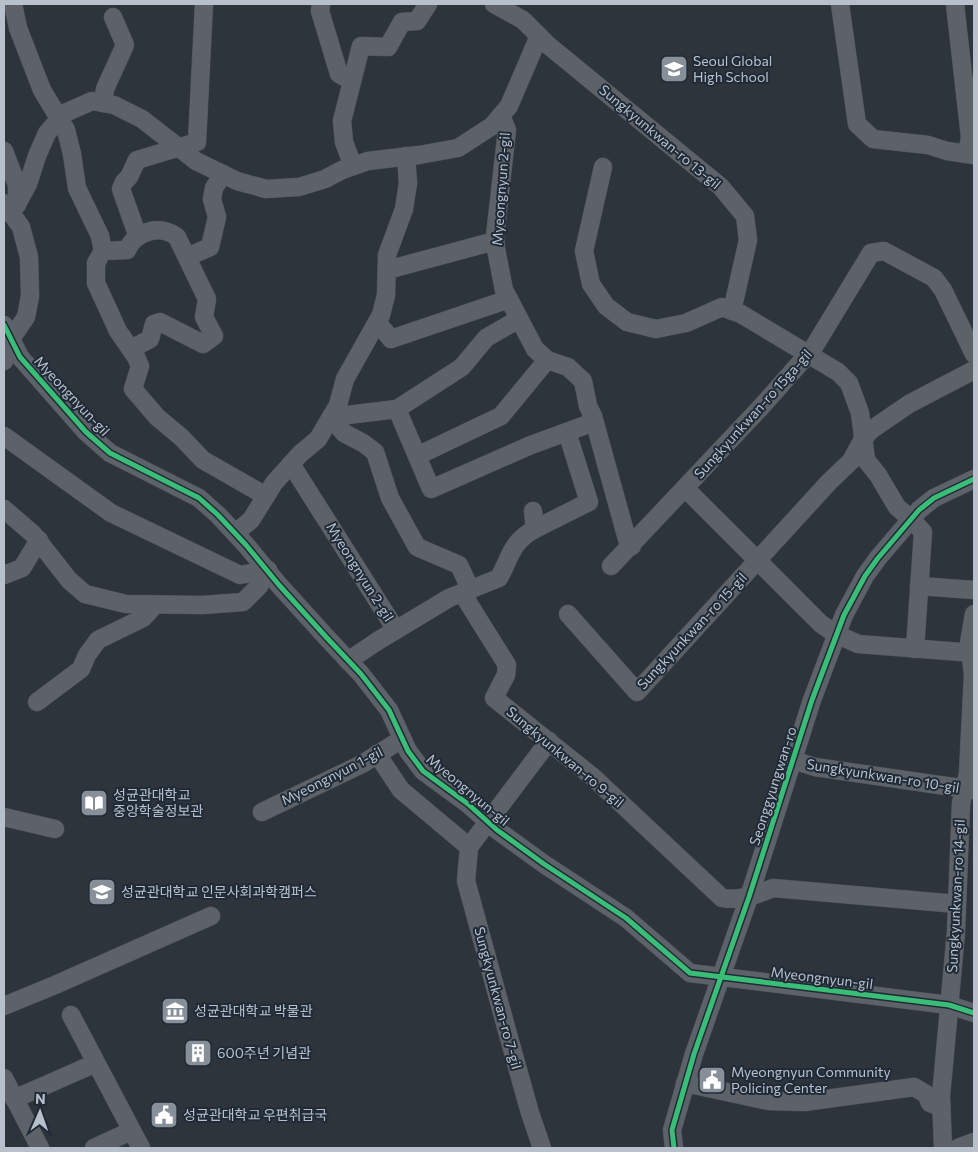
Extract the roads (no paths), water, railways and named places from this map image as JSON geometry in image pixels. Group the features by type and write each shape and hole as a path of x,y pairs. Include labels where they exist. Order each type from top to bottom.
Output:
{"street":[{"path":"14,4 18,28 42,90 66,130 77,188 100,236 103,250 96,263 96,283 118,330 140,366 133,389 157,417 181,437 203,460 266,496"},
{"path":"138,237 122,189 137,160 197,142 204,4"},
{"path":"321,4 320,11 339,74 352,82"},
{"path":"353,166 344,142 342,121 361,46 388,47 402,22 417,21 428,4"},
{"name":"Sungkyunkwan-ro 13-gil","path":"494,4 523,20 539,36 721,187 745,216 748,240 732,311"},
{"path":"840,4 857,124 873,139 928,145 971,155 955,4"},
{"path":"103,103 105,89 125,45 112,17"},
{"path":"11,207 28,184 47,133 65,113 92,101 114,105 142,120 196,161 237,181 266,189 299,186 324,179 368,161 458,148 492,126 509,106 539,36"},
{"name":"Myeongnyun 2-gil","path":"500,116 507,130 496,250 504,290 535,349 547,360 568,367 584,381 588,406 627,539 632,546"},
{"path":"4,151 17,185 11,207 21,227 29,257 30,296 26,316 8,332 4,361"},
{"path":"236,533 251,520 274,483 300,454 318,439 338,405 345,379 381,315 386,295 387,255 404,209 408,183 406,156"},
{"path":"603,167 584,251 591,284 606,306 627,322 656,329 686,323 722,307 741,314 838,372 849,384 860,413 866,460 878,475 897,508 923,532 915,648"},
{"path":"187,258 210,247 217,217 212,199 214,188 223,174"},
{"path":"103,250 128,250 131,241 144,233 158,230 171,232 177,237 207,299 204,317 214,336 203,344 160,322 154,324 150,339 131,350"},
{"path":"387,270 496,240"},
{"name":"Sungkyunkwan-ro 15ga-gil","path":"611,566 632,546 809,355 871,253 884,251 934,278 943,290 974,354"},
{"path":"377,322 391,339 509,299"},
{"path":"331,417 397,409 462,366 486,338 519,319"},
{"name":"Myeongnyun-gil","path":"8,332 20,357 86,432 110,453 199,498 236,533 361,674 389,710 408,751 423,771 544,864 626,918 690,973 950,1005 974,1014"},
{"path":"417,456 501,416 547,360"},
{"name":"Sungkyunkwan-ro 15-gil","path":"568,614 637,692 829,482 851,461 863,439 871,430 909,404 974,370"},
{"path":"397,409 431,489 531,445 594,422"},
{"name":"Sungkyunkwan-ro 9-gil","path":"331,417 344,433 375,452 390,498 417,547 459,566 467,582 467,600 507,665 506,675 494,698 593,776 722,898 732,900 749,897"},
{"name":"Myeongnyun 2-gil","path":"348,661 449,598 499,578 514,545 527,533 589,502 567,432"},
{"path":"4,436 111,513 240,575 268,570"},
{"name":"Myeongnyun 2-gil","path":"291,464 396,630"},
{"name":"Seonggyungwan-ro","path":"674,1148 672,1130 686,1082 749,897 812,700 844,615 865,576 919,510 934,498 974,479"},
{"name":"Sungkyunkwan-ro 15-gil","path":"685,488 757,561"},
{"path":"4,510 34,534 69,580 85,594 126,604 203,605 243,602 259,586 268,570"},
{"path":"533,511 535,529"},
{"path":"4,575 22,568 39,540"},
{"path":"757,561 821,624 836,634 858,644 973,653"},
{"path":"919,586 974,590"},
{"path":"37,702 81,669 87,655 98,640 143,618 155,605"},
{"name":"Sungkyunkwan-ro 14-gil","path":"943,1148 941,1096 957,904 961,803 969,789 973,653 969,643 974,614"},
{"name":"Myeongnyun 1-gil","path":"262,812 362,764 402,739"},
{"name":"Myeongnyun-gil","path":"488,822 549,741"},
{"path":"377,754 400,790 469,847 488,822"},
{"name":"Sungkyunkwan-ro 10-gil","path":"792,760 815,767 969,789"},
{"path":"4,817 55,829"},
{"name":"Sungkyunkwan-ro 7-gil","path":"469,847 466,881 530,1113 542,1148"},
{"path":"749,897 773,888 957,904"},
{"path":"4,1006 211,916"},
{"path":"71,1014 141,1148"},
{"path":"14,1099 96,1063"},
{"path":"4,1078 40,1148"},
{"path":"686,1082 769,1100 804,1102 914,1087 926,1094 930,1103 941,1106"},
{"path":"94,1148 131,1131"},
{"path":"958,1148 974,1142"}],"place":[{"name":"Seoul Global High School","path":"674,69"},
{"name":"성균관대학교 중앙학술정보관","path":"94,803"},
{"name":"성균관대학교 인문사회과학캠퍼스","path":"102,892"},
{"name":"성균관대학교 박물관","path":"175,1011"},
{"name":"600주년 기념관","path":"198,1053"},
{"name":"Myeongnyun Community Policing Center","path":"712,1080"},
{"name":"성균관대학교 우편취급국","path":"164,1115"}]}
